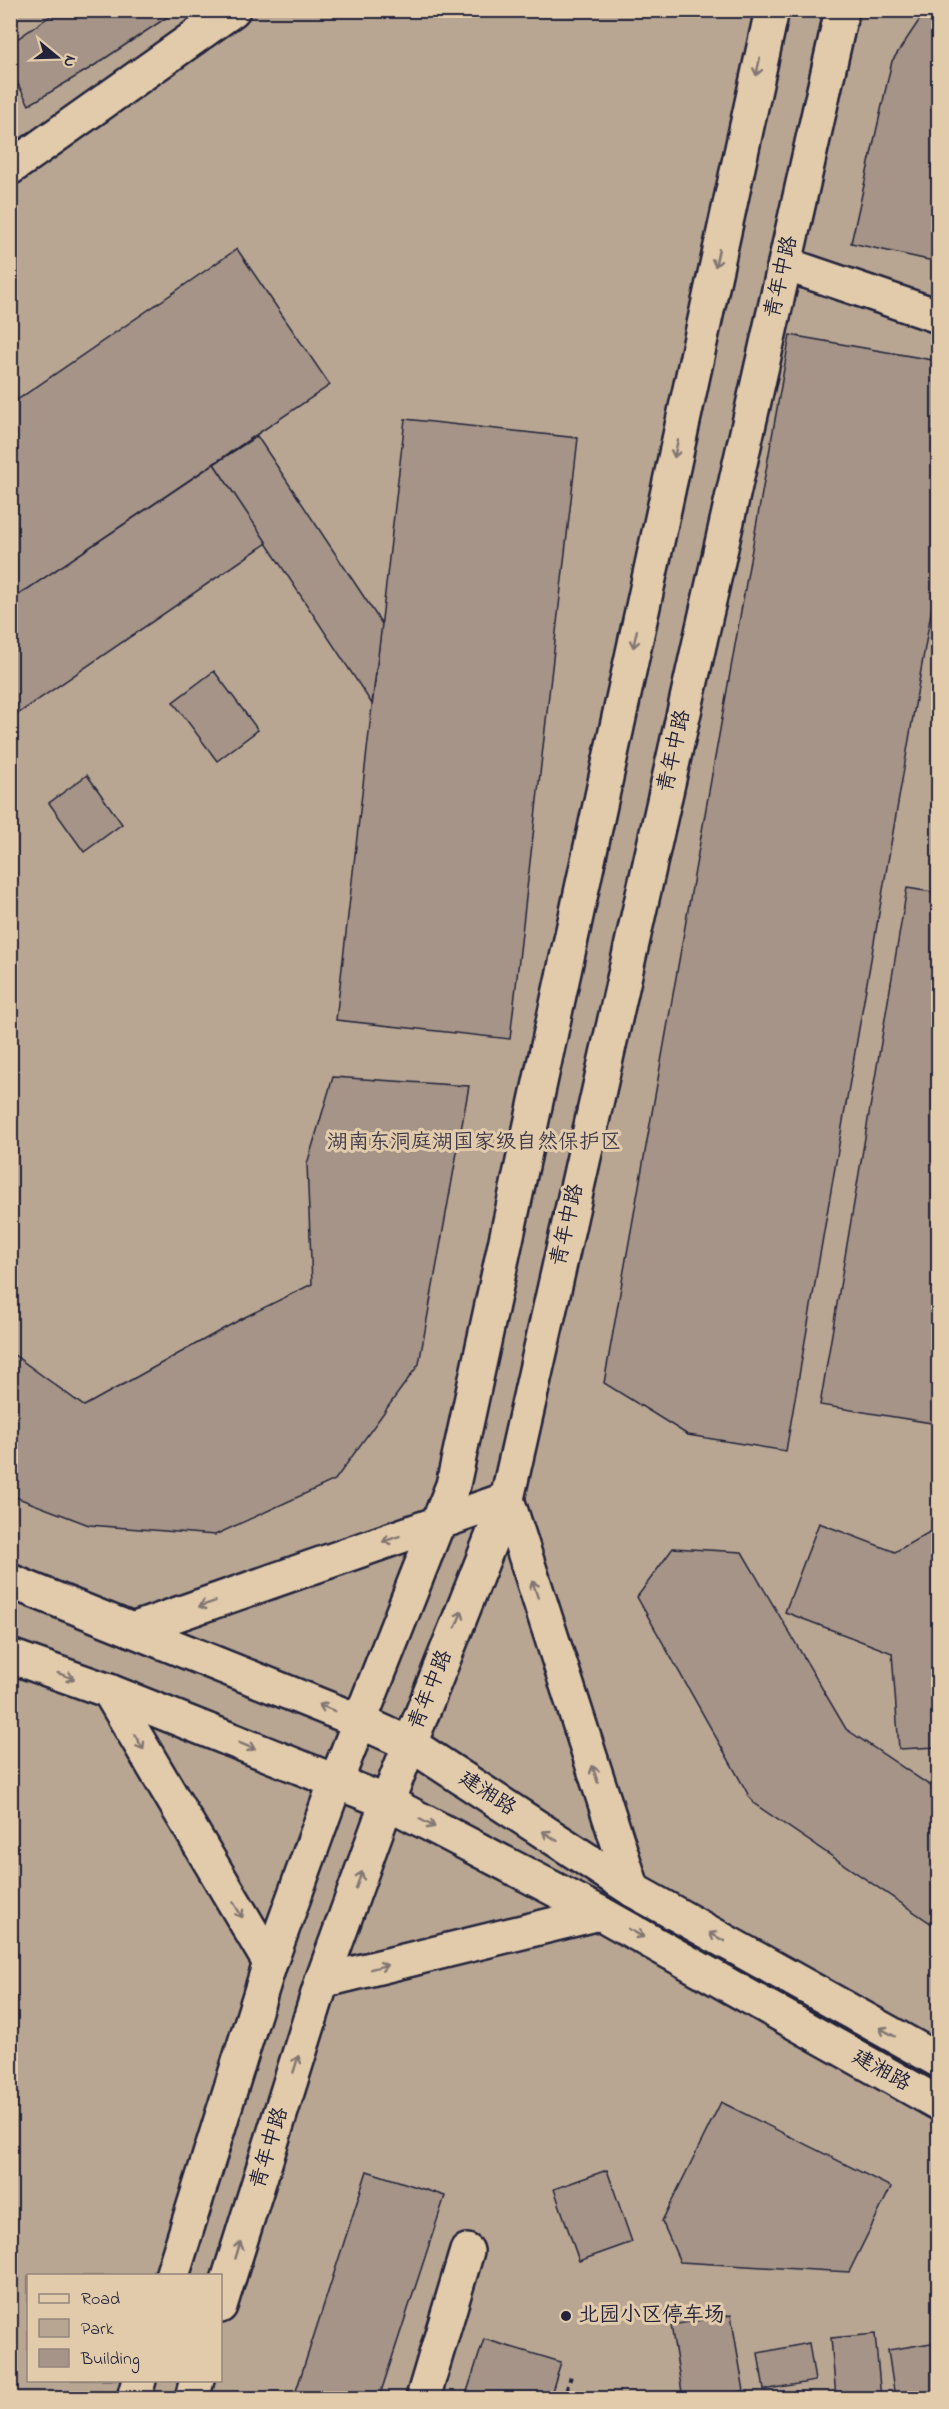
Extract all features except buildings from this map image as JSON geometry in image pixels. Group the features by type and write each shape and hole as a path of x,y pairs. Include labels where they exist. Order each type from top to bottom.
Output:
{"main road":[{"path":"10,168 233,10"},
{"path":"173,2274 270,1964 336,1781 453,1485 772,10"},
{"name":"青年中路","path":"222,2300 322,1981 387,1802 507,1499 842,10"},
{"path":"785,264 939,316"},
{"path":"132,1629 507,1499 633,1890"},
{"name":"建湘路","path":"10,1581 359,1721 410,1744 633,1890 939,2060"},
{"name":"建湘路","path":"10,1656 109,1691 387,1802 600,1914 939,2103"},
{"path":"109,1691 270,1964"},
{"path":"322,1981 600,1914"},
{"path":"423,2398 467,2251"},
{"path":"134,2398 138,2382"},
{"path":"192,2398 196,2382"}],"path":[{"path":"564,2398 571,2376"}],"green space":[{"name":"湖南东洞庭湖国家级自然保护区","path":"11,11 938,11 938,2398 11,2398"}],"place":[{"name":"北园小区停车场","path":"566,2316"}]}
